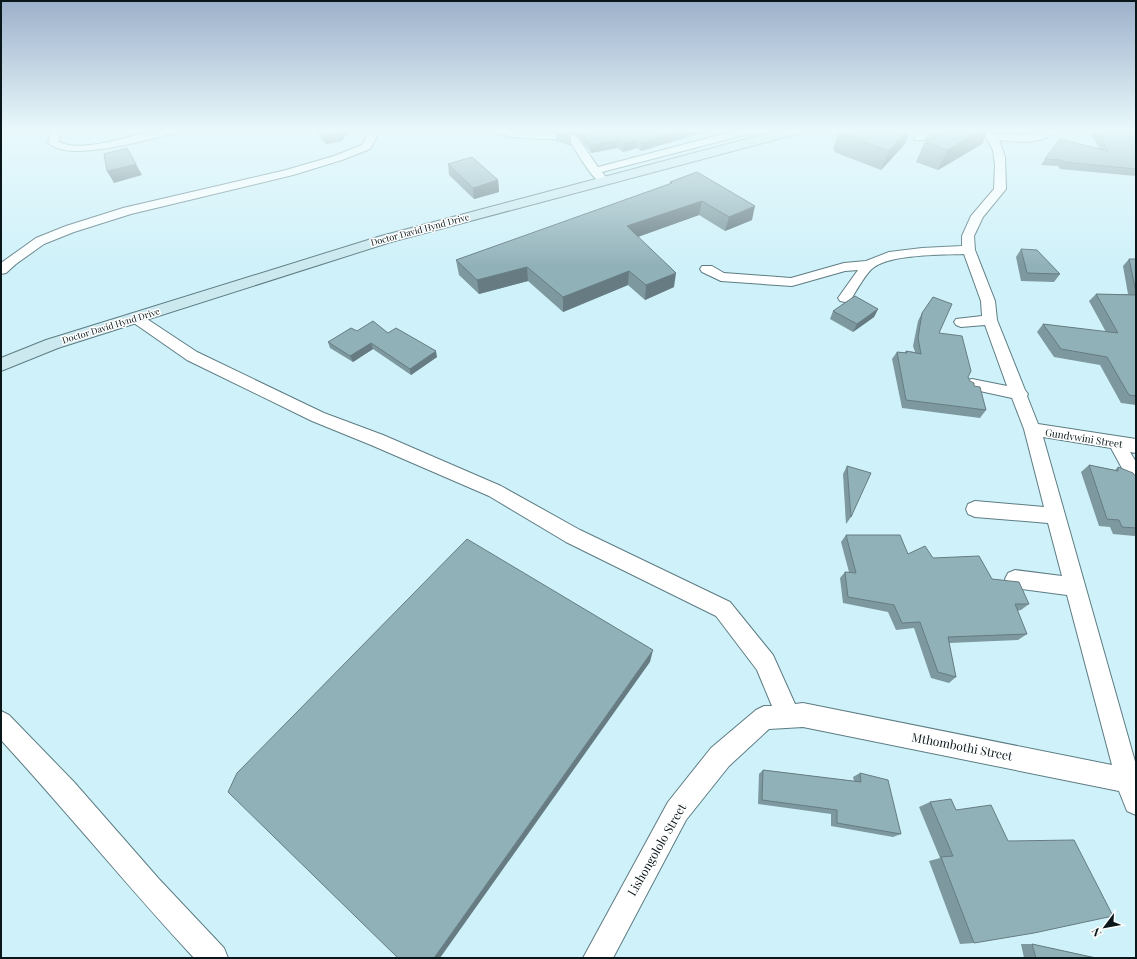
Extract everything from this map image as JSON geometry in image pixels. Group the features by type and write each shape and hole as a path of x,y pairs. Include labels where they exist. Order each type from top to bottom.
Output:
{"main road":[{"name":"Doctor David Hynd Drive","path":"1,355 52,344 386,239 598,176"},
{"name":"Doctor David Hynd Drive","path":"1,366 52,344"}],"street":[{"path":"1,270 11,261 40,241 70,229 127,211 277,176"},
{"path":"1000,176 1000,190 977,216 968,236 970,250 988,302 990,320 1020,394 1032,429 1075,587 1133,788"},
{"path":"707,269 721,277 792,282 844,267 868,265 889,256 922,252 970,250"},
{"path":"845,298 868,265"},
{"path":"136,318 192,356 318,417 377,440 495,491 573,536 723,609 765,663 788,716"},
{"path":"961,322 990,320"},
{"path":"972,384 1020,394"},
{"name":"Gundvwini Street","path":"1032,429 1136,446"},
{"path":"1117,443 1135,476"},
{"path":"975,509 1056,516"},
{"path":"1015,579 1075,587"},
{"name":"Mthombothi Street","path":"788,716 803,715 1133,788"},
{"name":"Lishongololo Street","path":"597,958 677,811 720,757 764,718 788,716"},
{"path":"1,723 64,791 150,890 214,958"}],"building":[{"path":"460,176 493,176 498,180 473,188"},
{"path":"687,176 703,176 755,206 729,217 702,201 627,226 676,273 646,285 629,271 563,297 527,267 477,280 456,260 672,183 670,182"},
{"path":"1021,249 1037,250 1060,274 1027,273"},
{"path":"1129,259 1136,259 1136,292"},
{"path":"1096,294 1136,295 1136,396 1129,395 1107,357 1061,349 1043,324 1118,333"},
{"path":"855,296 878,309 857,324 833,311"},
{"path":"933,297 952,304 939,333 962,336 971,371 968,377 970,381 974,383 974,386 980,387 986,410 906,400 897,352 907,353 906,351 921,354 918,338 922,313"},
{"path":"373,321 388,333 396,328 436,351 410,369 371,343 350,356 328,342 351,328 357,331"},
{"path":"1089,465 1118,471 1118,467 1133,473 1136,477 1136,528 1122,527 1119,520 1107,519"},
{"path":"847,466 871,473 851,517"},
{"path":"846,535 900,535 908,554 925,546 933,558 979,556 992,579 1019,582 1029,604 1015,604 1027,634 948,637 956,677 938,672 920,622 902,623 894,605 848,597 845,572 856,573"},
{"path":"467,539 653,650 434,958 398,958 228,792 237,773"},
{"path":"763,770 861,782 860,773 888,780 901,834 837,823 837,810 762,800"},
{"path":"951,799 956,810 991,805 1008,841 1074,840 1113,916 1034,933 974,943 941,857 953,856 930,802"},
{"path":"1032,944 1096,958 1036,958"}]}
